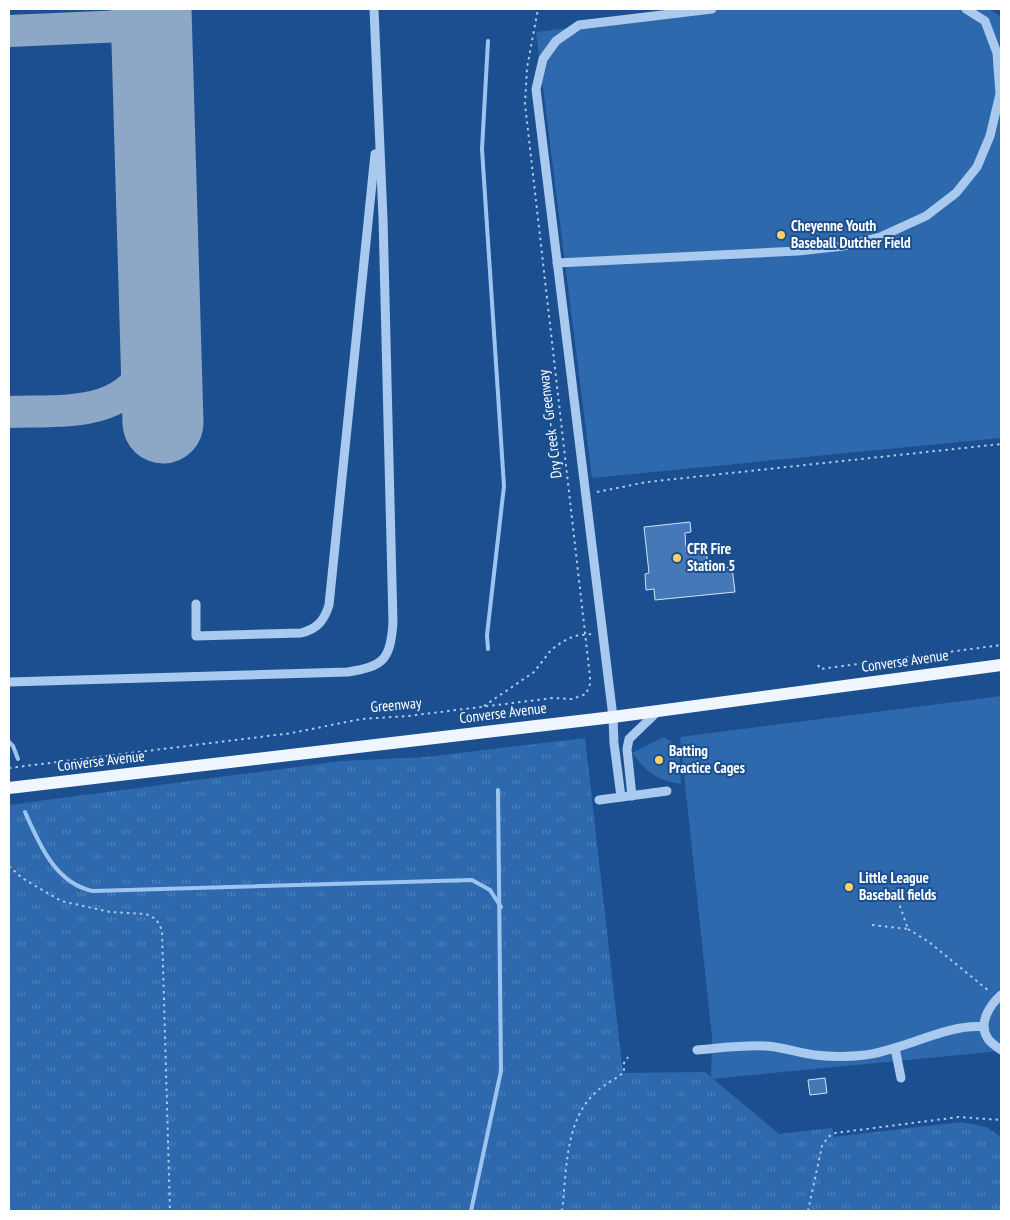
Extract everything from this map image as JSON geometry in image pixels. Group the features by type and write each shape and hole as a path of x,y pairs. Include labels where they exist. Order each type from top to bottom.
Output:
{"main road":[{"name":"Converse Avenue","path":"9,788 613,717 1001,665"}],"lane":[{"path":"9,682 348,672 370,669 379,665 386,658 392,641 393,624 383,227 374,9"},
{"path":"621,797 614,743 613,717 536,89 543,60 556,40 579,25 712,9"},
{"path":"557,263 798,251 844,246 880,237 926,216 956,192 977,167 990,136 1000,94 997,53 985,21 966,9"},
{"path":"196,604 196,636 301,633 315,628 326,616 329,605 378,124"},
{"path":"632,796 627,750 629,739 658,711"},
{"path":"599,800 667,791"},
{"path":"999,996 986,1018 984,1027 987,1037 1001,1050"},
{"path":"697,1050 768,1046 816,1055 841,1057 867,1055 976,1026 984,1027"},
{"path":"895,1048 901,1078"}],"path":[{"name":"Dry Creek - Greenway","path":"538,9 527,68 524,104 570,496 647,482 1001,444"},
{"name":"Greenway","path":"9,768 292,733 361,719 582,696 590,684 570,496"},
{"path":"482,707 534,672 551,650 562,642 574,636 602,633"},
{"path":"818,665 820,670 1001,645"},
{"path":"9,866 22,878 61,901 93,910 146,914 156,920 162,930 170,1211"},
{"path":"896,895 908,929"},
{"path":"872,925 908,929 999,996"},
{"path":"562,1211 567,1161 575,1127 595,1092 624,1072 624,1063 628,1057"},
{"path":"808,1211 822,1146 828,1137 835,1133 958,1117 1001,1120"}],"green space":[{"name":"Cheyenne Youth Baseball Dutcher Field","path":"722,9 989,9 1001,17 1001,438 592,478 536,32"},
{"name":"Little League Baseball fields","path":"1001,696 1001,1051 711,1079 712,1037 680,737"},
{"name":"Batting Practice Cages","path":"664,737 679,747 681,784 659,778 642,765 632,753"},
{"path":"585,738 623,1073 705,1072 779,1134 832,1128 834,1137 961,1122 986,1127 1001,1137 1001,1211 9,1211 9,805 342,761 426,757"}],"building":[{"name":"CFR Fire Station 5","path":"690,522 691,532 685,533 686,552 706,550 708,565 713,565 714,569 732,567 735,592 655,600 654,589 646,590 645,574 649,573 644,527"},
{"path":"825,1078 827,1093 810,1095 808,1080"}],"waterway":[{"path":"488,41 482,149 504,486 487,635 488,649"},
{"path":"9,742 13,746 18,759"},
{"path":"471,1211 501,1071 498,790"},
{"path":"25,812 36,837 50,861 69,880 80,887 93,891 472,880 490,890 501,907"}],"taxiway":[{"path":"9,31 124,26 141,16 146,9"},
{"path":"9,412 73,410 93,407 112,400 129,390 142,375 155,349 160,309"}],"runway":[{"path":"151,9 163,423"}],"place":[{"name":"Cheyenne Youth Baseball Dutcher Field","path":"781,235"},
{"name":"CFR Fire Station 5","path":"677,558"},
{"name":"Batting Practice Cages","path":"659,760"},
{"name":"Little League Baseball fields","path":"849,887"}]}
